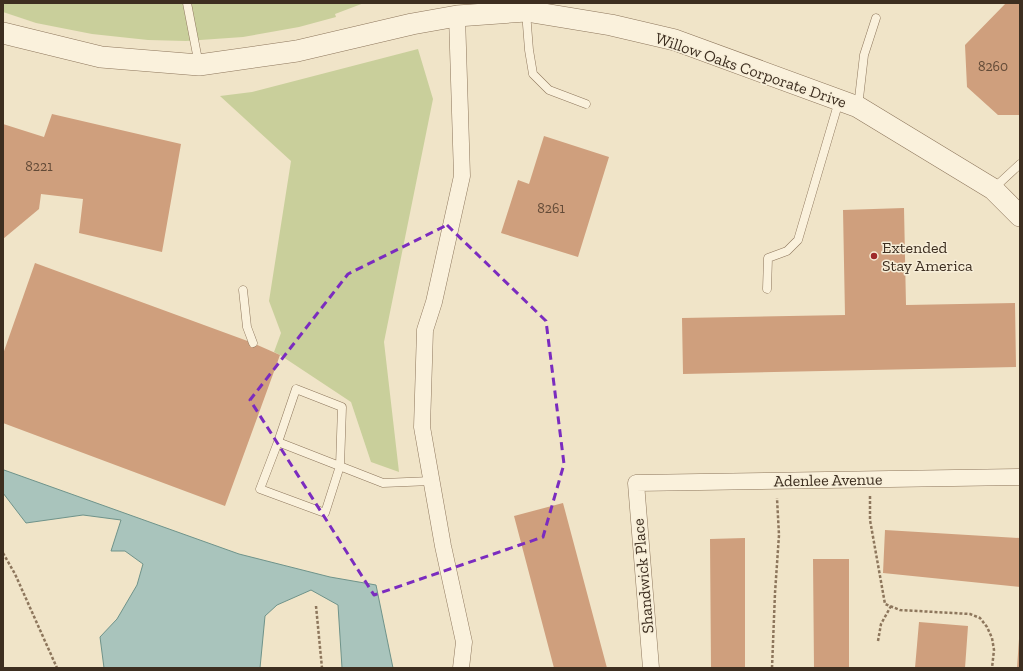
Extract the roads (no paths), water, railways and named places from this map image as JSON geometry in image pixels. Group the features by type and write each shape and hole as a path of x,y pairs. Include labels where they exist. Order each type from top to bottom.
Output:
{"street":[{"name":"Willow Oaks Corporate Drive","path":"3,32 101,57 198,65 298,51 456,13 526,11 611,25 675,40 849,104 993,189 1019,213"},
{"path":"456,13 462,176 434,302 425,330 422,428 443,546 464,642 461,668"},
{"name":"Adenlee Avenue","path":"636,483 1020,477"},
{"name":"Shandwick Place","path":"636,483 651,668"}],"lane":[{"path":"187,3 198,65"},
{"path":"526,11 529,50 533,74 548,90 586,104"},
{"path":"767,289 768,258 787,251 798,240 849,104 876,18"},
{"path":"993,189 1020,164"},
{"path":"243,290 247,327 253,343"},
{"path":"296,389 342,407 340,466 324,513 260,490 278,442 296,389"},
{"path":"278,442 383,483 431,481"}],"water":[{"path":"4,470 239,554 330,577 376,585 393,668 342,668 338,605 311,590 277,605 265,616 260,668 104,668 100,637 117,619 137,585 143,564 125,551 111,551 121,520 83,515 26,523 3,493"}],"place":[{"name":"Extended Stay America","path":"874,256"}]}
